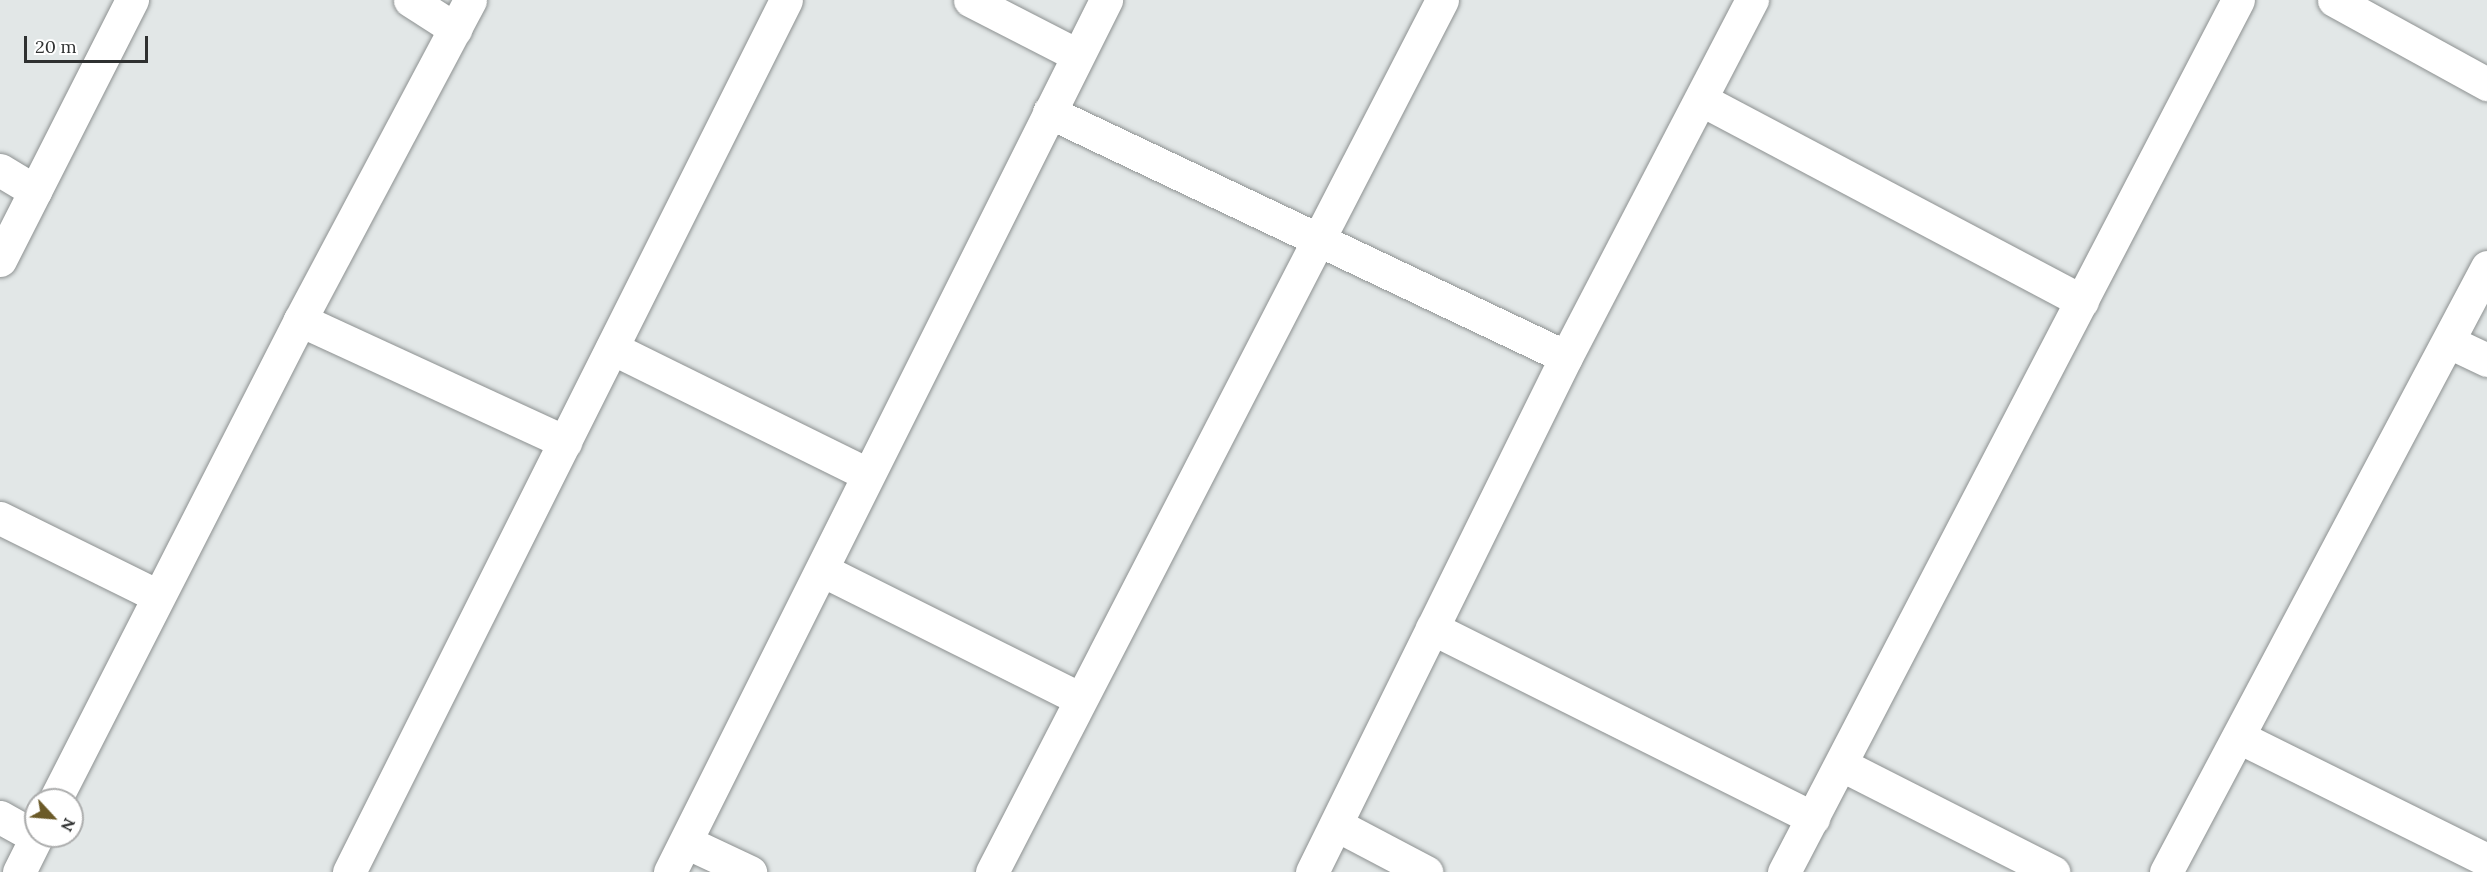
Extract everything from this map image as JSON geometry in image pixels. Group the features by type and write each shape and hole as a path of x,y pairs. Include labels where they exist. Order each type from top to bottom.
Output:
{"street":[{"path":"0,260 132,0"},
{"path":"410,0 455,29"},
{"path":"61,788 300,320 470,0"},
{"path":"349,872 786,0"},
{"path":"970,0 1077,56"},
{"path":"670,872 1106,0"},
{"path":"992,872 1079,698 1442,0"},
{"path":"1312,872 1566,357 1702,100 1752,0"},
{"path":"1784,872 1842,765 2238,0"},
{"path":"2334,0 2487,84"},
{"path":"1702,100 2082,302"},
{"path":"1049,112 1566,357"},
{"path":"0,170 35,191"},
{"path":"2166,872 2487,267"},
{"path":"300,320 565,441"},
{"path":"2449,342 2487,360"},
{"path":"612,348 867,474"},
{"path":"0,518 158,596"},
{"path":"822,570 1079,698"},
{"path":"1432,628 1813,818"},
{"path":"2239,736 2487,860"},
{"path":"1842,765 2053,872"},
{"path":"0,817 24,830"},
{"path":"1337,825 1426,872"},
{"path":"686,842 750,872"},
{"path":"19,872 31,848"}]}
